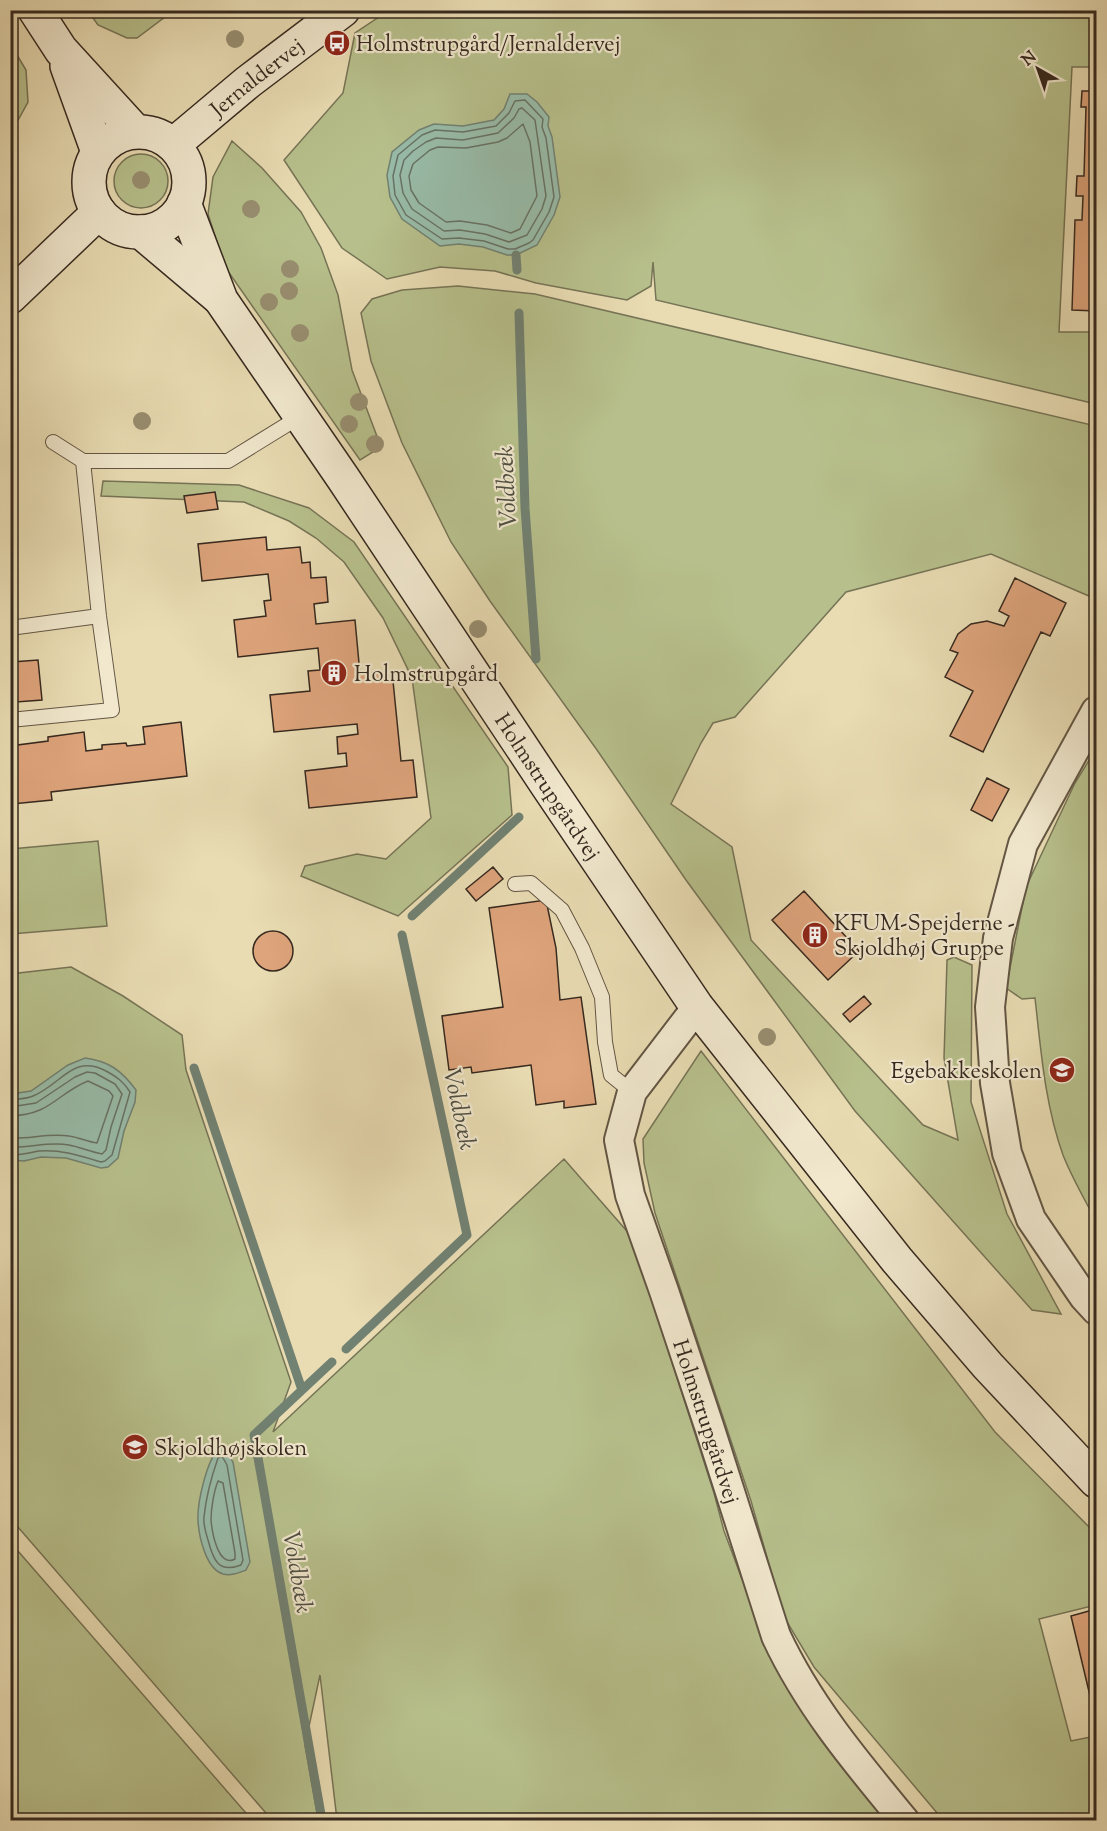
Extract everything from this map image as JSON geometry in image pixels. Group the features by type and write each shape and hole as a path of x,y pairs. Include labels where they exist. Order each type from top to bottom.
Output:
{"street":[{"path":"35,10 61,50 135,131"},
{"name":"Jernaldervej","path":"173,145 248,82 343,10"},
{"path":"61,50 98,152"},
{"path":"135,131 156,134 173,145 184,160 189,178 184,203 169,222 151,231 141,232 122,230 105,220 89,189 92,163 98,152 115,137 135,131"},
{"name":"Holmstrupgårdvej","path":"184,203 221,300 698,1007 897,1260 988,1366 1096,1481"},
{"path":"10,297 99,212"},
{"name":"Holmstrupgårdvej","path":"141,232 221,300"},
{"path":"1096,711 1023,844 998,938 990,1007 995,1083 1007,1153 1031,1219 1084,1297 1096,1310"},
{"name":"Holmstrupgårdvej","path":"698,1007 632,1092 619,1140 630,1195 709,1426 776,1636 791,1669 816,1710 904,1821"}],"lane":[{"path":"53,442 83,461 228,461 301,416"},
{"path":"10,720 112,710 99,616 83,461"},
{"path":"10,628 99,616"},
{"path":"515,884 531,883 562,910 582,948 602,997 610,1075 632,1092"}],"shaded area":[{"path":"88,11 173,11 137,38 127,38 98,25"},
{"path":"388,11 1096,11 1096,67 1072,67 1059,332 1096,332 1096,404 656,300 653,262 651,286 627,300 536,283 495,271 440,267 387,279 342,248 284,160 343,93 355,33"},
{"path":"11,45 26,70 28,102 11,133"},
{"path":"232,141 262,168 301,212 321,248 338,295 352,370 381,447 360,460 225,267 208,214 213,177"},
{"path":"136,154 146,154 156,158 164,166 168,181 164,196 156,204 146,208 136,208 126,204 118,196 114,186 114,176 118,166 126,158"},
{"path":"458,286 535,294 1096,426 1096,599 991,554 846,592 735,717 713,723 671,804 732,847 751,940 923,1125 958,1140 944,1058 947,960 954,957 972,965 971,1102 1007,1214 1061,1314 1032,1310 855,1111 686,880 451,542 402,443 371,361 361,313 372,299 402,290"},
{"path":"103,481 239,485 309,508 354,542 508,767 512,815 398,916 301,876 305,866 357,854 386,859 431,818 412,678 383,618 344,562 316,538 289,521 244,502 101,496"},
{"name":"Egebakkeskolen","path":"1096,749 1096,1221 1070,1172 1057,1136 1044,1078 1035,998 1022,999 1006,988 1026,887 1075,783"},
{"path":"98,841 107,926 11,934 11,849"},
{"path":"71,967 123,996 182,1035 186,1070 291,1382 273,1432 564,1159 632,1237 714,1493 724,1531 775,1667 888,1820 337,1820 320,1675 305,1745 317,1813 315,1820 272,1820 11,1519 10,974"},
{"path":"701,1051 995,1432 1096,1534 1096,1605 1039,1619 1071,1741 1096,1736 1096,1820 943,1820 814,1667 784,1617 751,1501 655,1213 644,1163 643,1139"},
{"path":"11,1543 252,1820 11,1820"}],"water":[{"path":"510,94 527,94 549,117 548,126 552,137 560,197 554,215 537,245 516,255 459,244 440,246 402,219 390,197 387,175 392,152 419,130 434,124 463,126 494,120 504,109"},
{"path":"85,1058 108,1064 125,1077 136,1090 135,1102 124,1131 118,1158 108,1167 101,1168 66,1158 41,1157 24,1161 11,1160 11,1094 31,1091 68,1065"},
{"path":"222,1446 233,1462 250,1562 246,1570 229,1575 217,1571 212,1566 202,1543 198,1521 201,1492 208,1469"}],"building":[{"path":"1082,91 1096,91 1096,311 1072,310 1075,220 1082,220 1083,196 1076,196 1077,176 1084,176 1086,107 1081,107"},
{"path":"215,492 218,509 187,513 184,496"},
{"name":"Holmstrupgård","path":"266,537 267,550 300,547 302,563 310,562 311,578 326,577 328,602 314,604 316,624 355,620 360,674 392,671 401,761 413,760 417,797 309,808 305,771 347,766 346,753 338,754 337,737 358,734 357,724 274,732 270,695 310,691 308,671 320,670 318,648 238,657 234,620 266,616 264,601 271,600 268,574 202,581 198,544"},
{"path":"10,571 16,616 10,617"},
{"path":"1015,578 1066,603 1050,636 1041,632 983,752 950,736 973,691 945,677 958,653 950,650 958,634 971,624 987,621 1004,626 1009,616 999,611"},
{"path":"38,660 42,700 16,702 12,662"},
{"path":"181,722 187,776 51,792 52,800 12,804 10,800 10,746 48,741 48,737 84,732 86,751 102,749 102,745 145,744 143,727"},
{"path":"987,778 1009,789 992,821 971,810"},
{"path":"493,867 503,879 476,901 466,889"},
{"name":"KFUM-Spejderne - Skjoldhøj Gruppe","path":"804,891 859,951 828,980 772,920"},
{"path":"546,900 556,948 560,1000 581,997 596,1104 564,1108 564,1101 536,1105 531,1065 472,1073 471,1067 449,1070 442,1016 503,1007 489,908"},
{"path":"273,931 287,937 293,951 287,965 273,971 259,965 253,951 259,937"},
{"path":"864,996 871,1004 850,1022 843,1014"},
{"path":"1096,1609 1096,1721 1071,1616"}],"waterway":[{"name":"Voldbæk","path":"516,255 517,270"},
{"name":"Voldbæk","path":"519,313 525,508 536,659"},
{"name":"Voldbæk","path":"412,916 519,817"},
{"name":"Voldbæk","path":"346,1349 467,1235 402,935"},
{"path":"194,1068 302,1390"},
{"name":"Voldbæk","path":"322,1820 254,1435 332,1362"}],"place":[{"name":"Holmstrupgård/Jernaldervej","path":"337,43"},
{"name":"Holmstrupgård","path":"334,673"},
{"name":"KFUM-Spejderne - Skjoldhøj Gruppe","path":"815,935"},
{"name":"Egebakkeskolen","path":"1062,1070"},
{"name":"Skjoldhøjskolen","path":"135,1447"}]}
